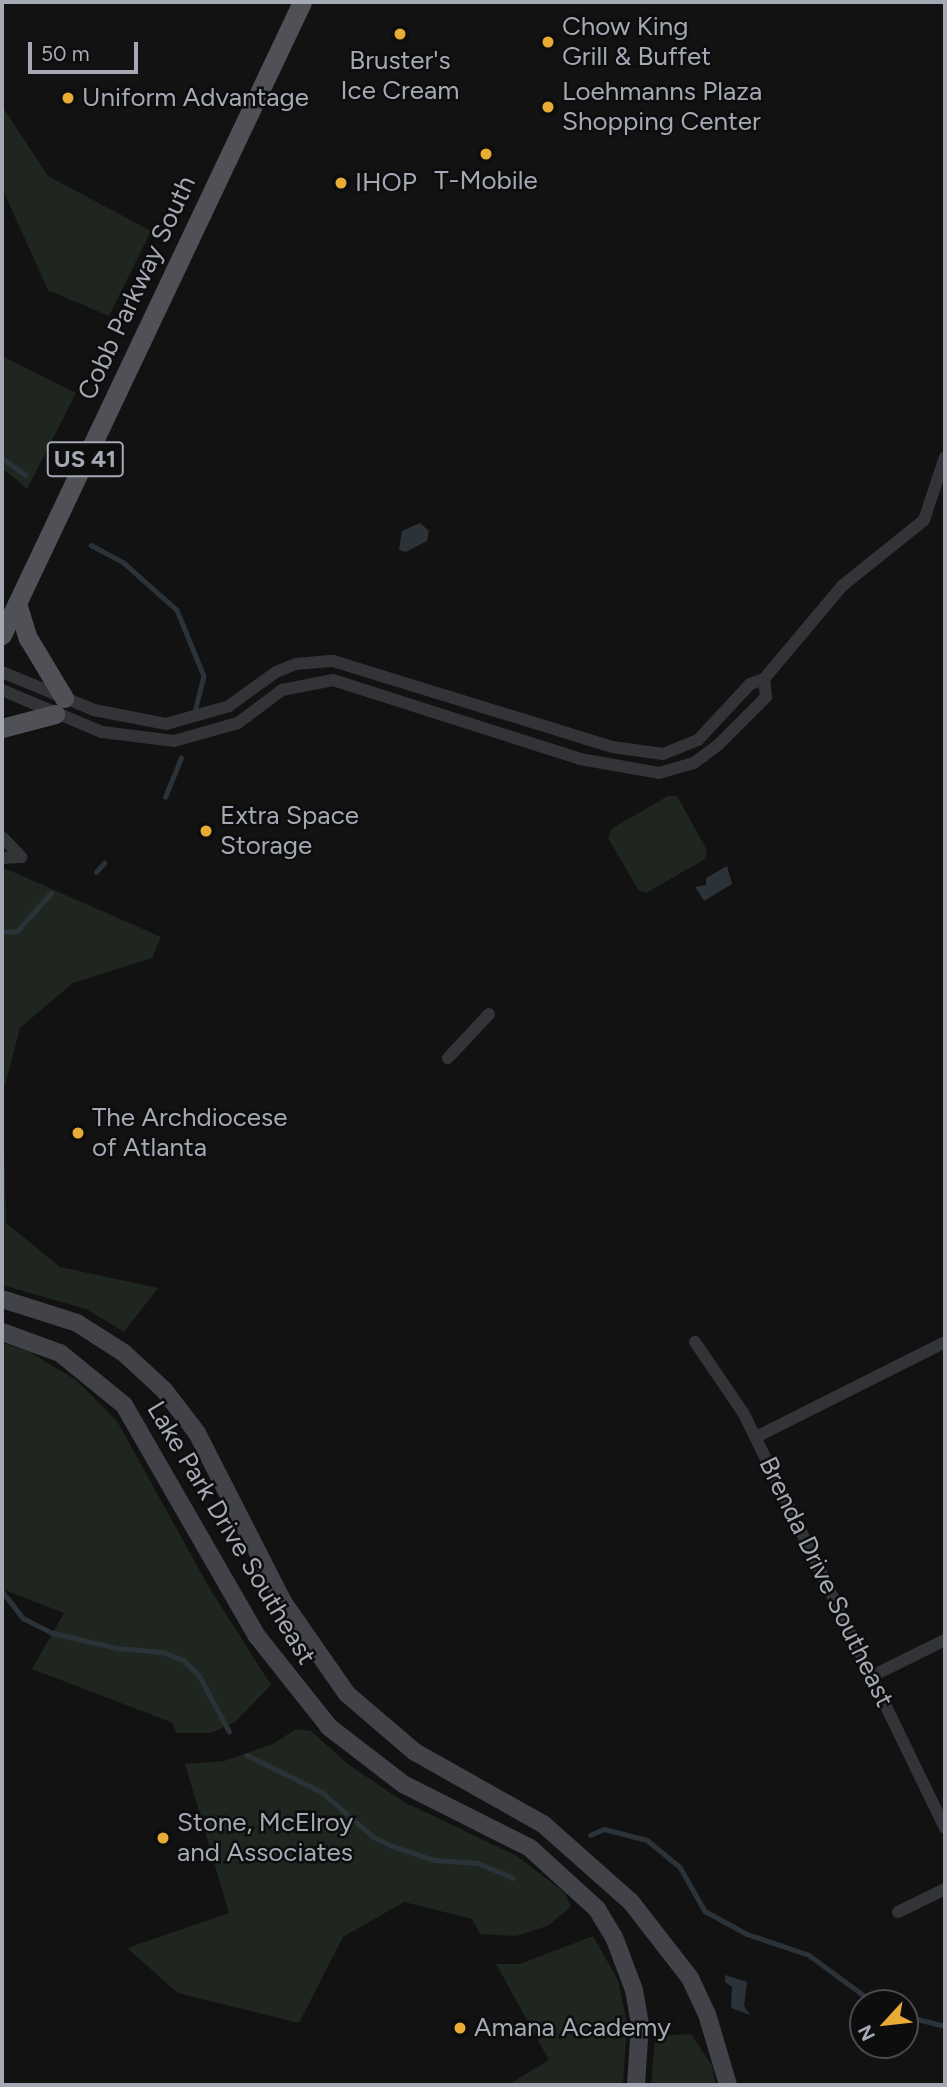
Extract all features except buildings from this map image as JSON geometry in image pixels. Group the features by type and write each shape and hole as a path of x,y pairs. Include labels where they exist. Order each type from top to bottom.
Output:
{"main road":[{"name":"Cobb Parkway South","path":"2,635 13,601 302,2"},
{"path":"2,728 60,706 13,601"}],"street":[{"path":"2,690 60,706 166,724 229,706 276,672 296,664 333,661 625,751 663,754 698,740 750,684 764,679 842,586 924,520 945,457"},
{"path":"2,672 60,706 123,737 174,741 238,723 282,690 334,680 580,759 659,773 694,763 718,745 766,697 764,679"},
{"path":"2,836 21,857 2,858"},
{"path":"448,1058 489,1014"},
{"name":"Lake Park Drive Southeast","path":"2,1299 77,1323 124,1353 164,1390 197,1433 294,1620 347,1694 415,1752 560,1837 631,1902 690,1978 707,2014 728,2085"},
{"name":"Lake Park Drive Southeast","path":"2,1332 60,1353 124,1405 257,1636 329,1727 403,1784 530,1848 597,1909 614,1937 634,1990 640,2024 636,2085"},
{"name":"Brenda Drive Southeast","path":"695,1342 729,1388 756,1437 945,1828"},
{"path":"756,1437 945,1342"},
{"path":"872,1676 945,1640"},
{"path":"898,1912 945,1889"}],"shaded area":[{"path":"2,106 48,176 151,231 109,316 48,290 2,188"},
{"path":"2,356 76,393 27,489 2,468"},
{"path":"420,523 429,531 427,541 406,552 399,550 402,531"},
{"path":"668,796 677,796 707,850 705,859 646,893 639,891 608,838 611,829"},
{"path":"727,866 732,884 704,901 695,887 706,885 706,878"},
{"path":"2,867 161,937 152,958 73,983 20,1028 3,1093 6,1223 60,1267 158,1288 124,1332 86,1309 2,1285"},
{"path":"2,1343 28,1351 76,1380 117,1421 210,1589 271,1685 235,1722 211,1733 176,1733 173,1723 32,1669 64,1613 2,1589"},
{"path":"296,1729 311,1731 349,1765 404,1802 517,1856 565,1893 571,1907 547,1926 516,1936 480,1934 472,1919 404,1902 343,1937 299,2023 178,1993 127,1948 229,1913 185,1764 224,1761 273,1744"},
{"path":"593,1936 618,1980 627,2023 623,2085 508,2085 549,2060 496,1964 520,1964"},
{"path":"725,1975 747,1982 744,2006 750,2015 731,2008 732,1987 725,1982"},
{"path":"691,2034 712,2066 716,2085 651,2085 655,2036"}],"waterway":[{"path":"2,458 25,475"},
{"path":"91,545 123,562 177,610 204,676 195,712"},
{"path":"165,797 181,758"},
{"path":"96,872 104,863"},
{"path":"2,932 17,931 51,893"},
{"path":"2,1591 23,1618 53,1633 117,1648 163,1652 183,1660 199,1675 229,1731"},
{"path":"247,1755 322,1792 372,1836 392,1846 434,1860 478,1863 513,1878"},
{"path":"590,1835 604,1829 647,1840 680,1867 705,1911 747,1934 809,1955 855,1989"},
{"path":"919,2020 945,2026"}],"place":[{"name":"Bruster's Ice Cream","path":"400,34"},
{"name":"Chow King Grill & Buffet","path":"548,42"},
{"name":"Uniform Advantage","path":"68,98"},
{"name":"Loehmanns Plaza Shopping Center","path":"548,107"},
{"name":"T-Mobile","path":"486,154"},
{"name":"IHOP","path":"341,183"},
{"name":"Extra Space Storage","path":"206,831"},
{"name":"The Archdiocese of Atlanta","path":"78,1133"},
{"name":"Stone, McElroy and Associates","path":"163,1838"},
{"name":"Amana Academy","path":"460,2028"}]}
